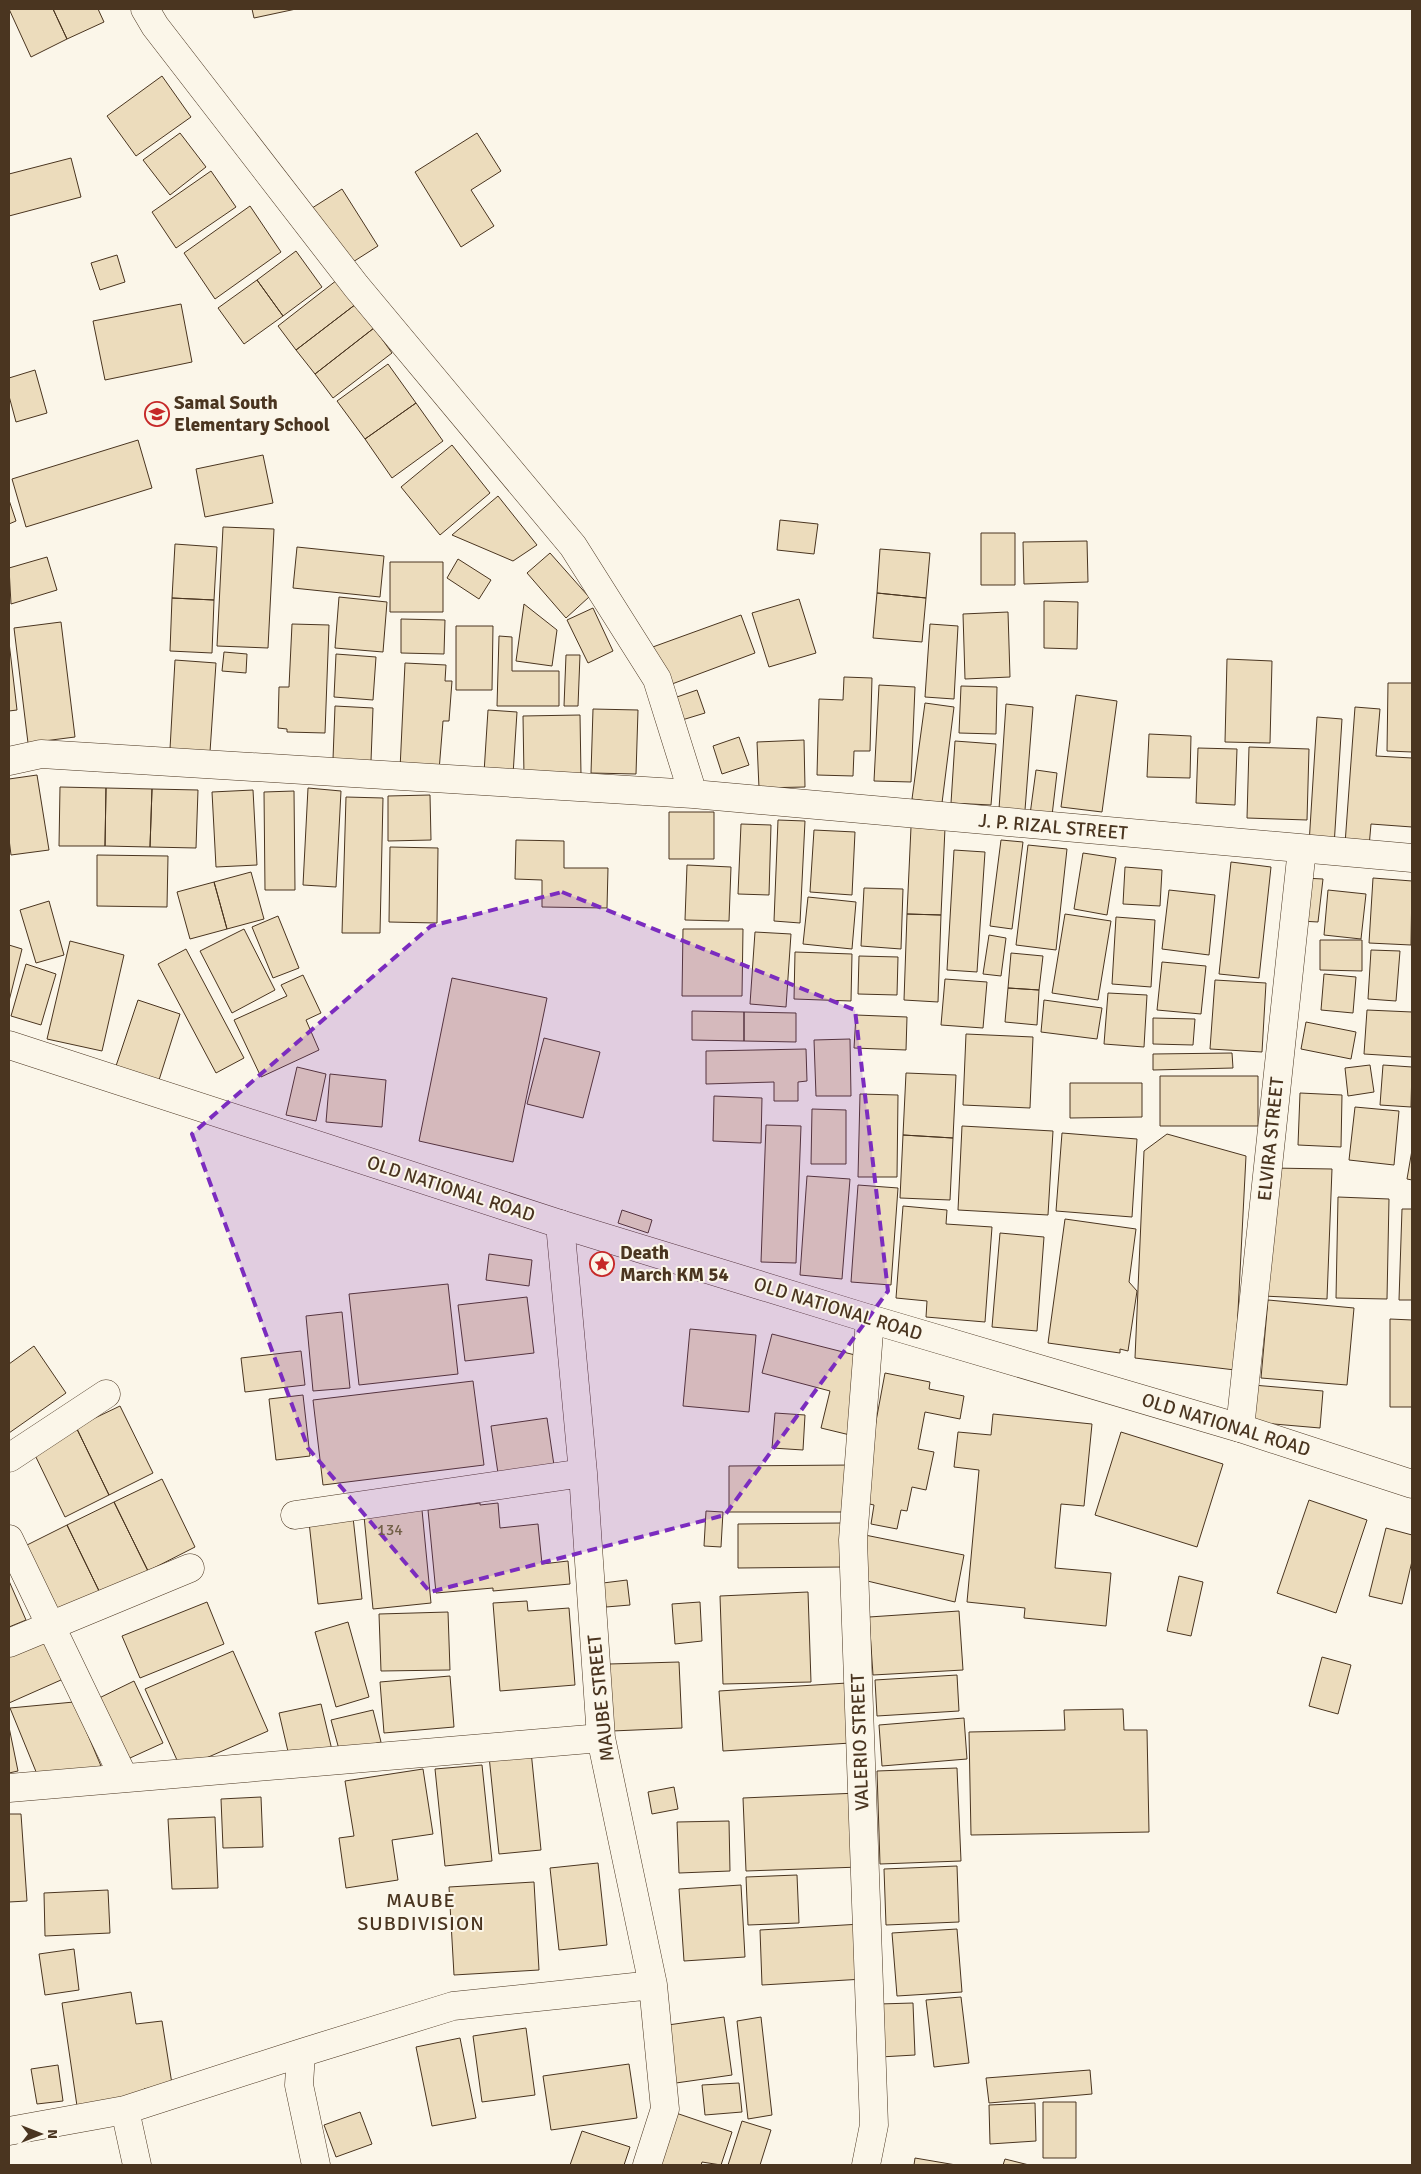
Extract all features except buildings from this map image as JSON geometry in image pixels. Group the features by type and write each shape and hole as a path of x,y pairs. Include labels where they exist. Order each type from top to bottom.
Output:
{"street":[{"path":"145,9 155,26 356,286 573,546 657,679 693,794"},
{"name":"J. P. RIZAL STREET","path":"9,761 41,754 693,794 1412,858"},
{"name":"ELVIRA STREET","path":"1240,1428 1302,849"},
{"name":"OLD NATIONAL ROAD","path":"9,1045 560,1224 870,1320 1240,1428 1412,1484"},
{"name":"MAUBE STREET","path":"560,1224 583,1472 601,1738 653,1985 666,2109 647,2165"},
{"name":"VALERIO STREET","path":"866,2165 874,2125 853,1540 870,1320"},
{"path":"9,1458 106,1394"},
{"path":"296,1514 583,1472"},
{"path":"9,1539 124,1778"},
{"path":"9,1642 190,1568"},
{"path":"9,1788 601,1738"},
{"path":"9,2131 125,2110 453,2006 653,1985"},
{"path":"301,2053 299,2085 316,2165"},
{"path":"125,2110 137,2165"}],"highlighted area":[{"path":"562,892 855,1010 888,1291 725,1515 430,1592 308,1448 192,1134 431,926"}],"place":[{"name":"Samal South Elementary School","path":"157,414"},
{"name":"Death March KM 54","path":"602,1264"}],"district":[{"name":"MAUBE SUBDIVISION","path":"421,1912"}]}
